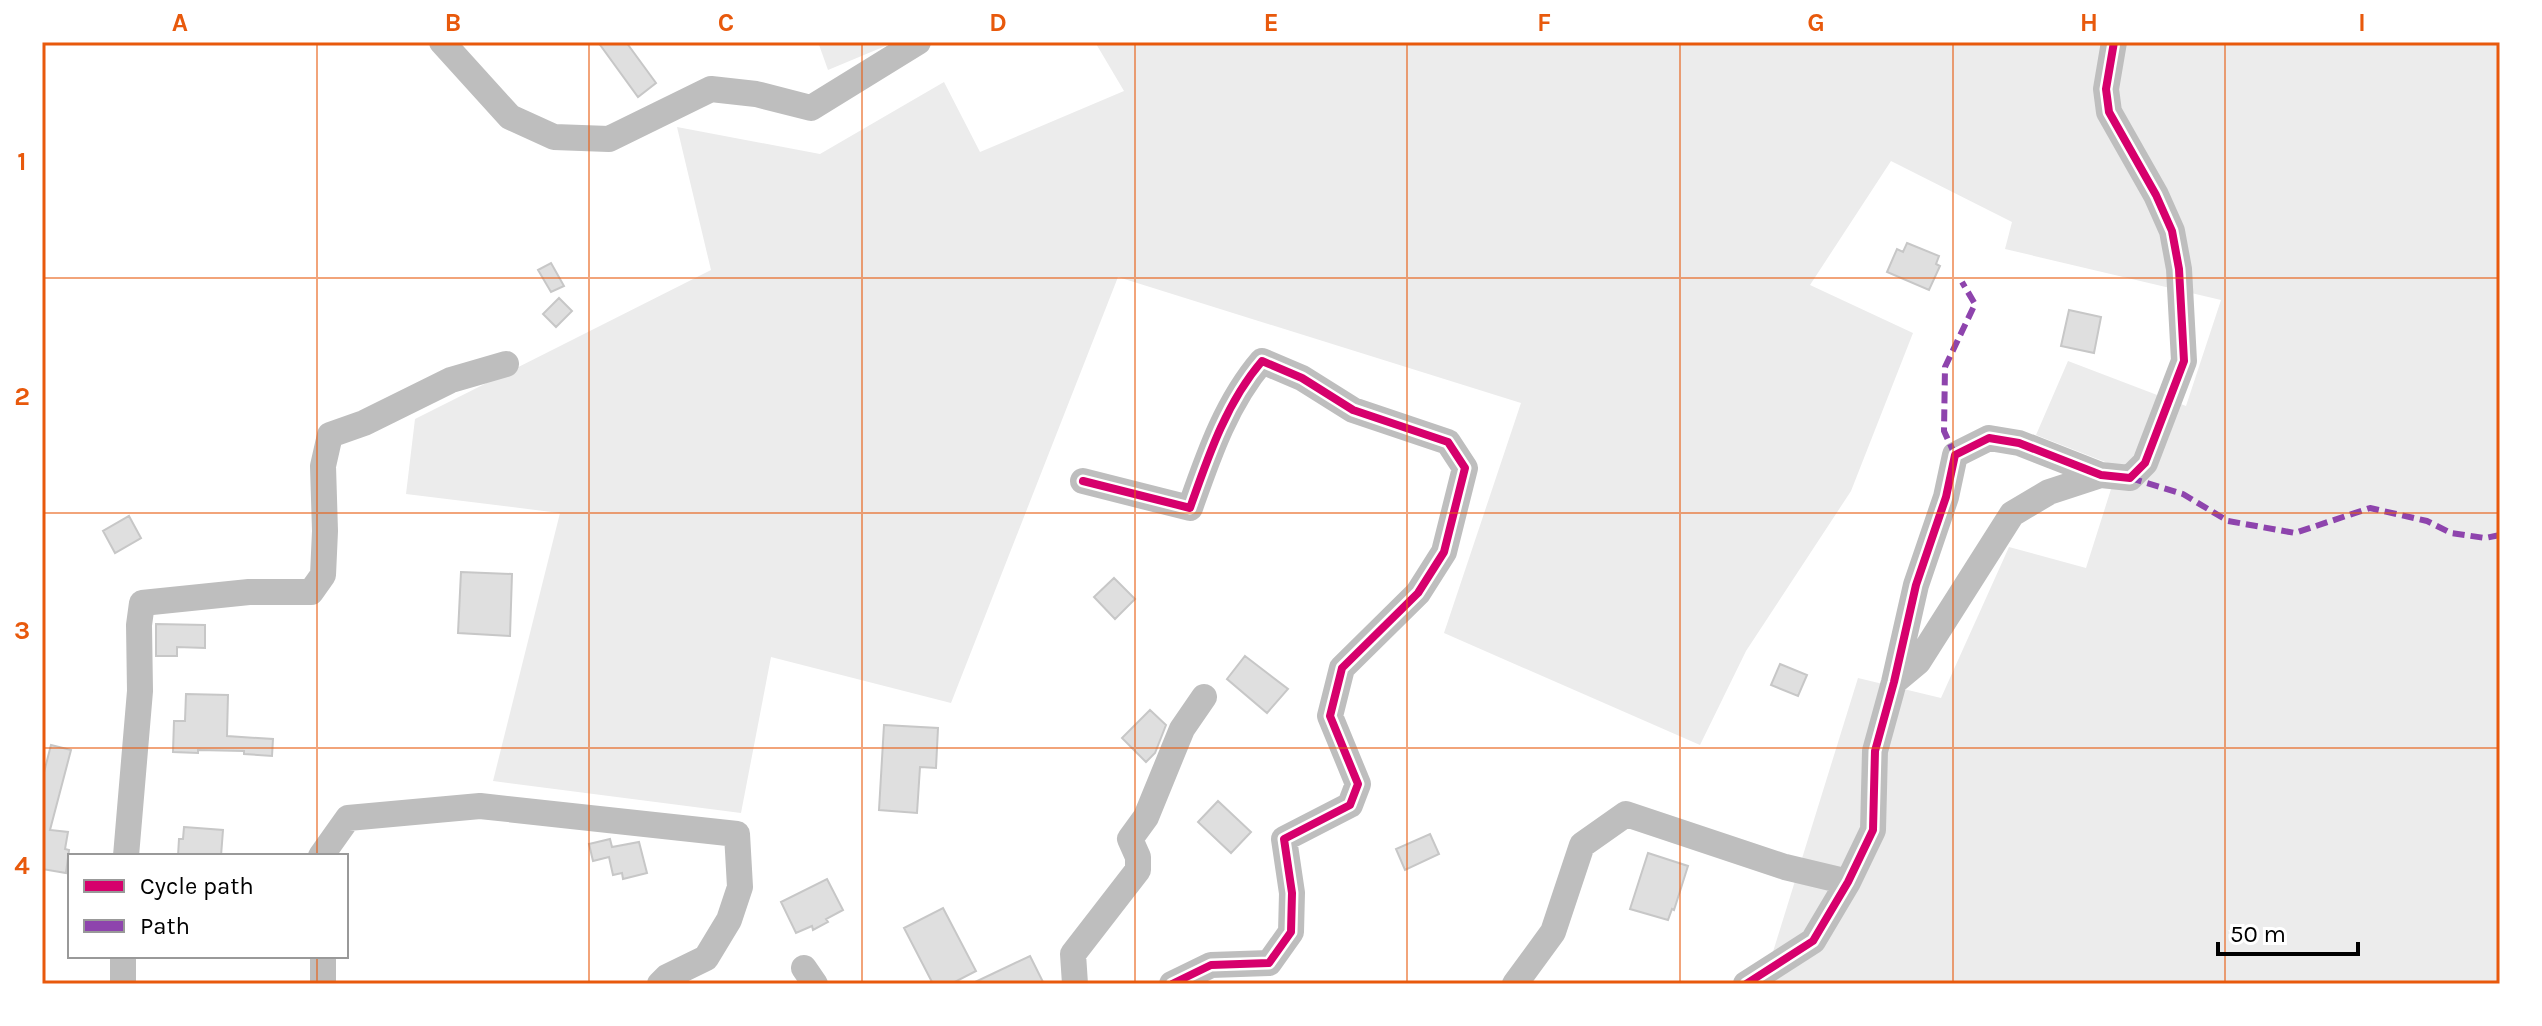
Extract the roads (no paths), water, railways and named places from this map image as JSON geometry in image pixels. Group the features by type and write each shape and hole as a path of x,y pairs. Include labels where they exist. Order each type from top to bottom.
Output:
{"street":[{"path":"442,42 510,117 554,137 609,139 711,89 756,94 811,108 918,42"},
{"path":"1746,984 1813,941 1848,882 1873,830 1875,751 1916,585 1946,497 1955,455 1989,438 2019,443 2101,475 2130,478 2145,463 2184,361 2179,269 2172,231 2156,195 2109,112 2106,89 2114,42"},
{"path":"1083,481 1190,508 1209,453 1223,424 1244,382 1262,361 1302,378 1353,410 1448,442 1465,468 1444,552 1418,593 1342,668 1330,716 1358,784 1350,805 1284,839 1292,893 1291,932 1269,963 1211,965 1172,984"},
{"path":"126,854 140,691 139,625 142,603 249,592 311,592 323,575 323,466 330,435 364,423 451,380 506,364"},
{"path":"1894,682 1918,662 2012,514 2049,492 2101,475"},
{"path":"1075,984 1073,954 1138,870 1138,857 1130,839 1146,817 1182,729 1204,697"},
{"path":"322,854 348,818 480,806 737,834 740,887 729,920 706,958 667,977 660,984"},
{"path":"1515,984 1553,932 1582,845 1626,814 1785,867 1848,882"},
{"path":"123,958 123,984"},
{"path":"323,958 323,984"},
{"path":"1211,965 1241,984"}]}
